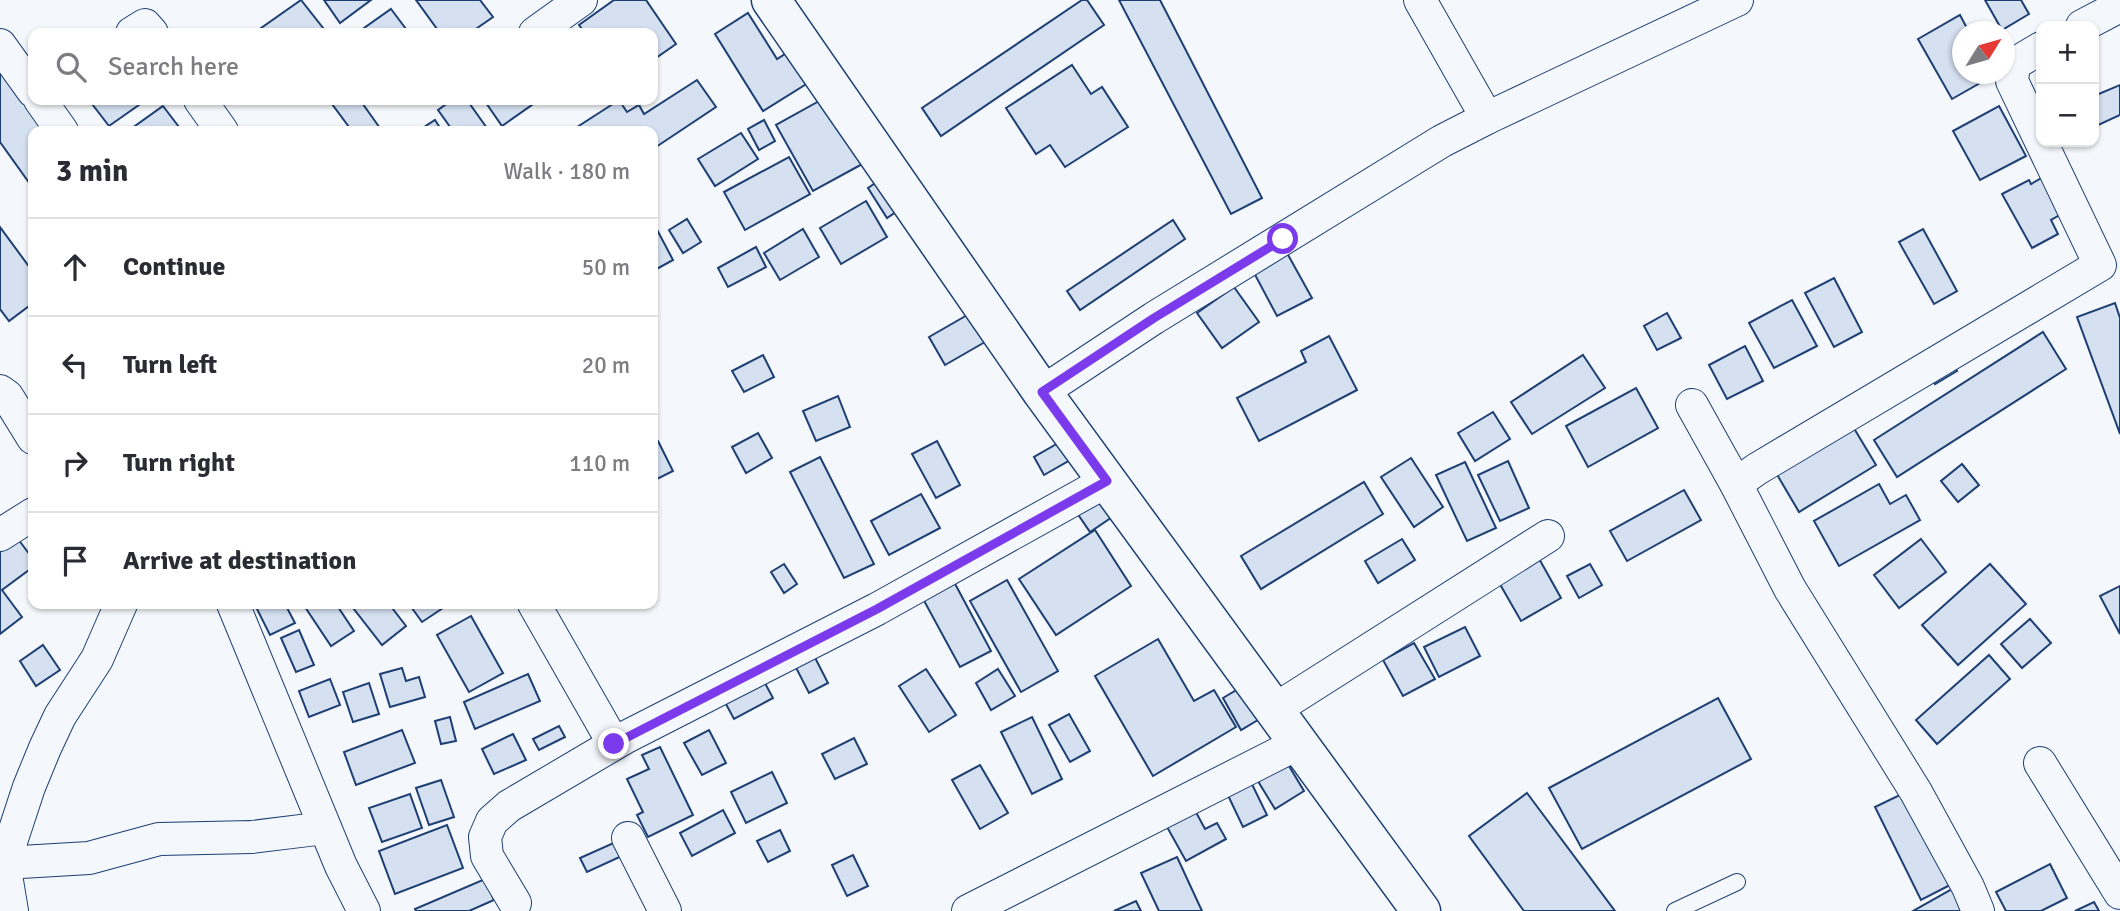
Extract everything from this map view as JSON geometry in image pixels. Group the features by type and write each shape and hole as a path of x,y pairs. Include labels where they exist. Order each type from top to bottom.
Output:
{"street":[{"path":"542,28 581,0"},
{"path":"771,0 1042,392 1421,911"},
{"path":"1420,0 1487,118"},
{"path":"1042,392 1390,171 1487,118 1737,0"},
{"path":"2091,21 2120,6"},
{"path":"0,45 28,84"},
{"path":"1736,484 1769,461 2110,260 2012,81 2014,64 2036,51"},
{"path":"44,105 58,126"},
{"path":"204,105 218,126"},
{"path":"0,391 7,396 28,430"},
{"path":"1692,405 1790,589 1916,792 1968,887 1978,911"},
{"path":"515,903 487,856 485,838 492,821 509,806 614,744 877,609 1107,481"},
{"path":"0,535 28,517"},
{"path":"1274,710 1548,536"},
{"path":"12,911 2,859 45,748 60,716 97,659 119,609"},
{"path":"235,609 325,828 364,911"},
{"path":"537,609 614,744"},
{"path":"968,911 1299,743"},
{"path":"2040,763 2120,892"},
{"path":"2,859 89,858 159,839 252,837 325,828"},
{"path":"628,838 665,911"}],"lane":[{"path":"1675,911 1737,882"}],"building":[{"path":"301,0 323,28 261,28"},
{"path":"324,0 371,0 340,23"},
{"path":"416,0 480,0 493,17 477,28 436,28"},
{"path":"614,0 646,0 676,44 658,57 658,28 581,28 579,25"},
{"path":"1082,0 1087,0 1104,25 941,136 922,108"},
{"path":"1119,0 1160,0 1262,198 1231,214"},
{"path":"1985,0 2021,0 2029,14 2015,22 1997,21"},
{"path":"391,9 405,28 364,28"},
{"path":"748,13 777,59 796,47 816,78 763,111 715,34"},
{"path":"1960,15 1963,21 1952,21 1952,84 1978,84 1952,99 1918,39"},
{"path":"1072,65 1091,94 1102,87 1128,127 1065,167 1050,145 1036,154 1006,108"},
{"path":"0,69 40,126 28,126 28,181 0,142"},
{"path":"697,80 716,107 658,146 658,126 579,126 611,105 622,105 627,112 639,105 644,114"},
{"path":"2120,85 2120,115 2099,125 2099,94"},
{"path":"830,95 866,162 813,191 776,125"},
{"path":"93,105 139,105 109,126"},
{"path":"333,105 364,105 378,126 348,126"},
{"path":"445,105 471,105 485,126 449,126 438,110"},
{"path":"487,105 532,105 502,126"},
{"path":"163,106 178,126 135,126"},
{"path":"1999,106 2026,156 1980,180 1953,131"},
{"path":"435,120 439,126 426,126"},
{"path":"764,120 775,141 759,150 748,129"},
{"path":"741,133 758,159 715,186 698,159"},
{"path":"789,157 810,194 745,230 724,192"},
{"path":"890,173 909,203 887,218 868,188"},
{"path":"2045,176 2065,212 2051,220 2058,234 2032,248 2002,194 2029,180 2031,184"},
{"path":"866,201 887,237 841,264 820,228"},
{"path":"687,219 701,242 683,253 669,230"},
{"path":"1173,220 1185,239 1080,310 1067,291"},
{"path":"0,227 28,265 28,307 9,321 0,309"},
{"path":"803,229 819,257 780,280 764,253"},
{"path":"1923,229 1957,291 1934,304 1899,242"},
{"path":"658,232 673,260 658,268"},
{"path":"756,247 766,267 728,287 718,268"},
{"path":"1287,253 1312,298 1277,316 1253,271"},
{"path":"1834,278 1862,332 1834,347 1805,293"},
{"path":"1234,287 1259,322 1222,348 1197,313"},
{"path":"1792,300 1817,346 1774,368 1749,323"},
{"path":"2115,303 2120,318 2120,434 2077,317"},
{"path":"1667,313 1681,338 1657,350 1644,326"},
{"path":"969,314 985,342 945,365 929,337"},
{"path":"2043,332 2066,369 1897,477 1874,440"},
{"path":"1329,336 1357,390 1259,441 1237,398 1306,362 1301,351"},
{"path":"1745,346 1763,381 1727,399 1709,365"},
{"path":"763,355 774,377 744,392 732,371"},
{"path":"1583,355 1605,388 1532,434 1511,402"},
{"path":"1949,357 1957,371 1935,384 1927,370"},
{"path":"1636,388 1658,428 1588,467 1566,426"},
{"path":"838,396 850,427 816,441 803,411"},
{"path":"1493,412 1510,439 1475,461 1458,433"},
{"path":"1849,420 1876,465 1799,512 1772,466"},
{"path":"758,433 772,458 746,473 732,447"},
{"path":"1067,438 1077,456 1044,475 1034,457"},
{"path":"658,441 673,471 658,478"},
{"path":"937,441 960,485 936,498 912,454"},
{"path":"820,457 874,564 844,578 790,472"},
{"path":"1411,458 1443,507 1414,527 1381,477"},
{"path":"1508,461 1529,508 1500,521 1478,475"},
{"path":"1465,462 1496,528 1467,541 1436,475"},
{"path":"1962,464 1979,485 1958,502 1941,481"},
{"path":"1364,482 1383,514 1261,589 1241,556"},
{"path":"1879,484 1890,504 1906,495 1920,520 1839,566 1814,521"},
{"path":"1106,489 1121,511 1090,532 1075,510"},
{"path":"1684,490 1701,520 1627,561 1610,531"},
{"path":"921,494 940,528 889,555 871,521"},
{"path":"1095,530 1131,586 1056,635 1019,579"},
{"path":"15,535 28,552 28,571 2,590 22,617 0,634 0,546"},
{"path":"1402,539 1415,560 1378,583 1365,561"},
{"path":"1921,539 1946,572 1899,608 1874,575"},
{"path":"1537,555 1561,598 1521,621 1497,579"},
{"path":"784,564 797,584 784,593 771,572"},
{"path":"1590,564 1602,585 1579,598 1567,576"},
{"path":"1990,564 2026,604 1958,665 1922,625"},
{"path":"953,580 991,651 960,667 922,597"},
{"path":"1007,580 1058,671 1021,692 970,601"},
{"path":"2120,586 2120,634 2100,596"},
{"path":"257,609 288,609 295,623 270,635"},
{"path":"306,609 339,609 354,631 331,646"},
{"path":"354,609 393,609 406,626 382,645"},
{"path":"413,609 442,609 422,622"},
{"path":"471,616 503,673 469,692 437,635"},
{"path":"2030,619 2051,643 2022,668 2001,644"},
{"path":"1465,627 1480,656 1439,677 1424,647"},
{"path":"299,630 314,665 296,672 281,638"},
{"path":"1158,639 1194,701 1214,690 1236,727 1153,776 1095,676"},
{"path":"1414,643 1435,679 1403,696 1383,660"},
{"path":"43,645 60,670 36,686 20,661"},
{"path":"809,646 828,683 809,693 790,656"},
{"path":"1989,655 2010,679 1937,744 1916,720"},
{"path":"402,668 406,681 419,677 425,697 390,707 380,674"},
{"path":"926,669 956,715 929,732 899,686"},
{"path":"998,669 1015,696 991,710 976,683"},
{"path":"759,672 773,698 734,719 720,693"},
{"path":"528,674 540,701 475,729 464,702"},
{"path":"330,679 340,705 309,717 299,691"},
{"path":"1250,682 1268,714 1241,730 1223,698"},
{"path":"369,683 379,714 353,722 343,692"},
{"path":"1718,698 1751,759 1582,849 1549,788"},
{"path":"1069,714 1090,751 1070,762 1049,725"},
{"path":"450,717 456,741 441,744 435,721"},
{"path":"1032,717 1062,779 1032,794 1001,732"},
{"path":"559,726 565,737 539,750 533,739"},
{"path":"402,730 415,763 356,785 344,752"},
{"path":"709,730 726,763 702,775 684,743"},
{"path":"513,734 526,760 494,774 482,749"},
{"path":"854,738 867,764 835,779 822,754"},
{"path":"660,747 693,815 648,837 637,815 643,812 627,779 649,769 642,755"},
{"path":"1283,756 1304,791 1275,809 1253,773"},
{"path":"980,765 1008,813 980,829 952,780"},
{"path":"772,772 787,803 746,823 731,792"},
{"path":"1248,776 1267,815 1243,827 1224,787"},
{"path":"441,780 454,817 429,825 416,788"},
{"path":"1908,791 1954,883 1921,900 1875,807"},
{"path":"1527,793 1615,911 1524,911 1469,836"},
{"path":"410,794 422,828 382,842 369,808"},
{"path":"1191,803 1205,829 1217,823 1226,839 1186,861 1162,818"},
{"path":"723,810 735,833 692,856 680,833"},
{"path":"447,825 463,868 395,894 379,851"},
{"path":"780,830 790,851 768,862 757,841"},
{"path":"618,841 624,855 587,872 580,858"},
{"path":"853,855 868,886 847,896 832,865"},
{"path":"1177,857 1202,911 1159,911 1141,873"},
{"path":"2050,864 2067,898 2041,911 2006,911 1996,892"},
{"path":"485,879 494,900 469,911 415,909"},
{"path":"1954,888 1965,911 1913,911"},
{"path":"1136,901 1141,911 1114,911"},
{"path":"2094,902 2099,911 2075,911"}],"route":[{"path":"614,744 877,609 1107,481 1042,392 1154,318 1283,239"}]}
